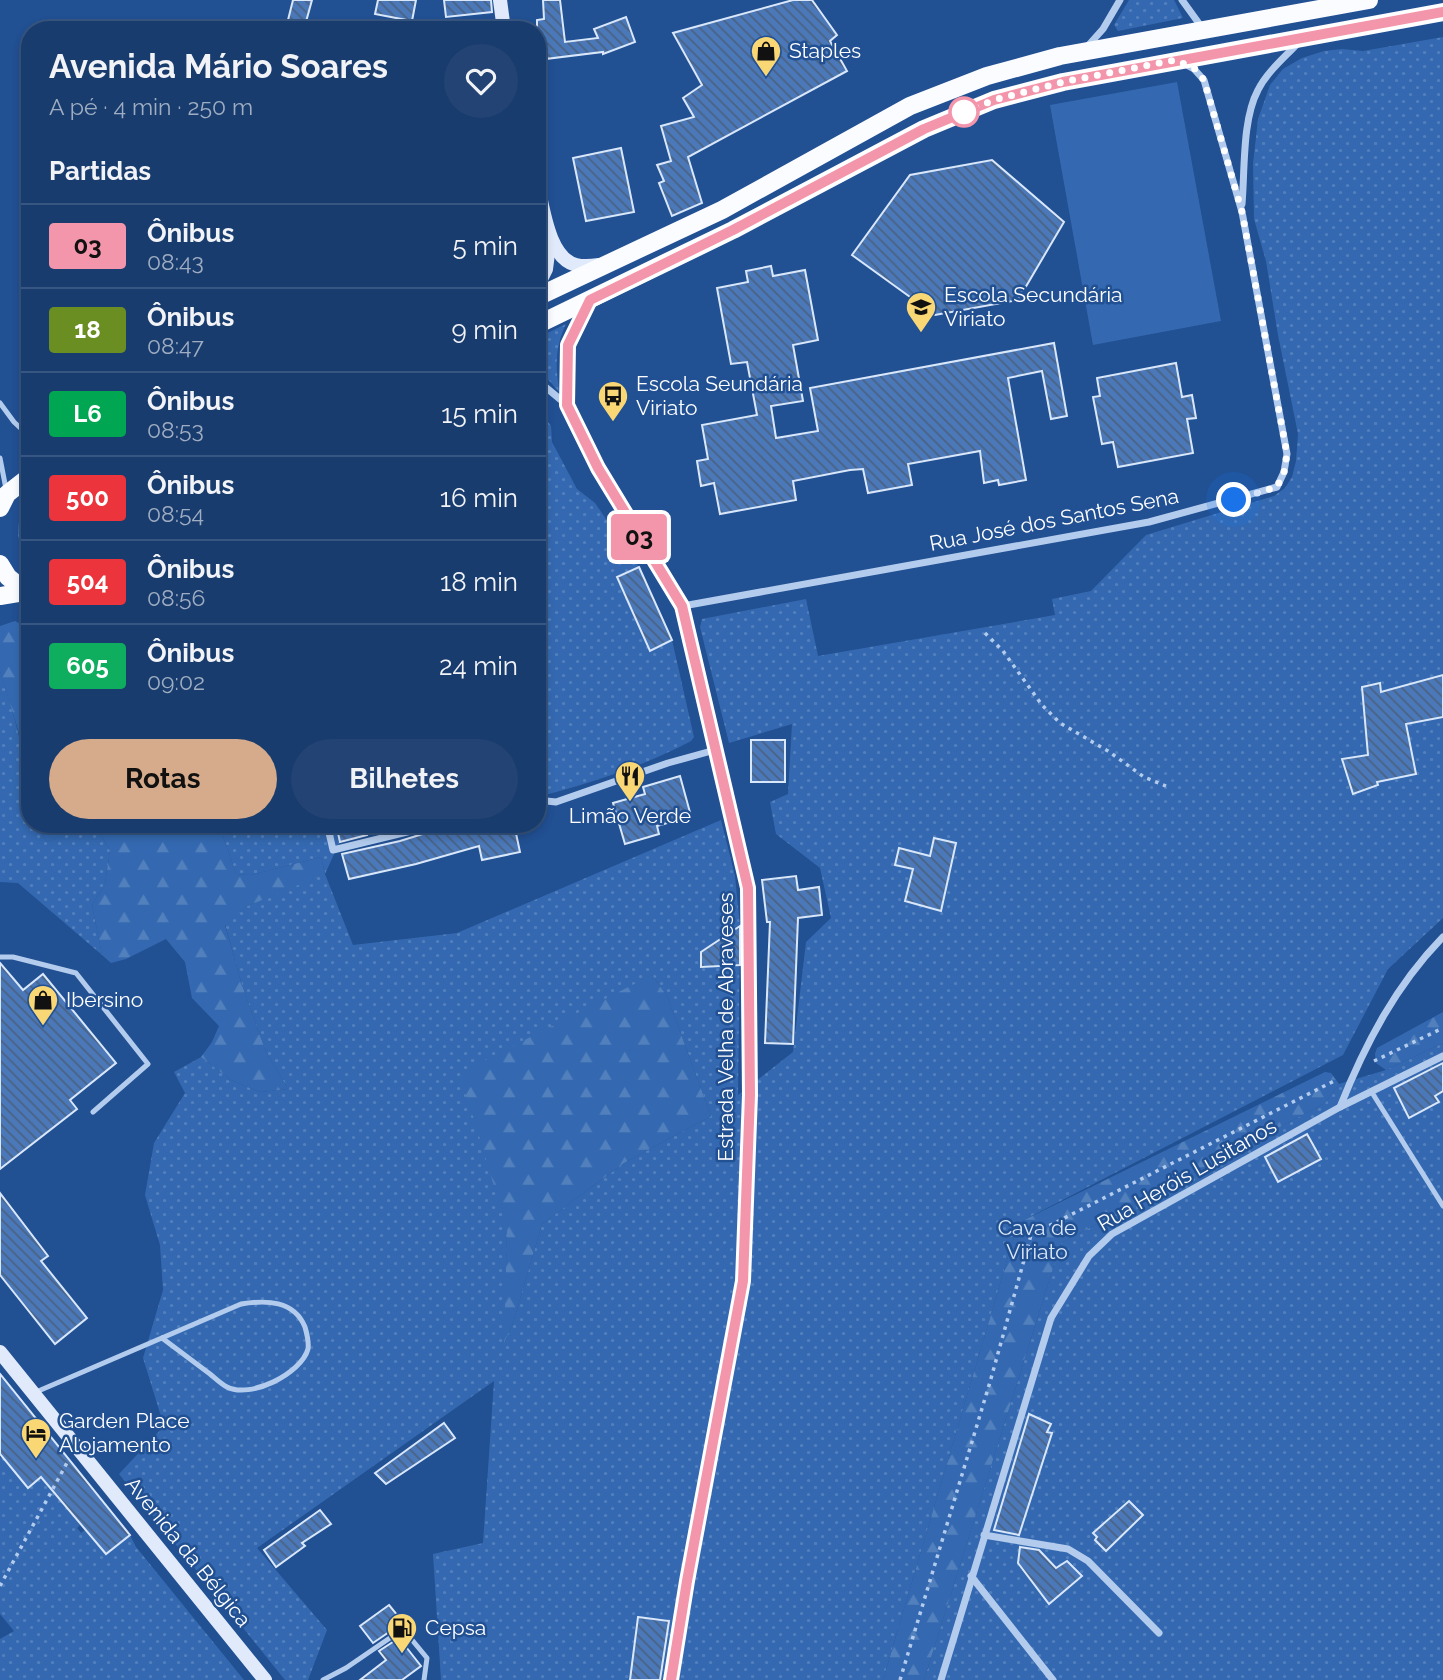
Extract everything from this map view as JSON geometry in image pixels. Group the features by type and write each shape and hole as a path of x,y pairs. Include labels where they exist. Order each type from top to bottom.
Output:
{"main road":[{"path":"500,0 504,21"},
{"path":"546,293 722,211 885,118 987,76 1025,64 1082,52 1358,1"},
{"path":"546,322 733,230 924,129 994,100 1063,82 1175,60 1443,12"},
{"path":"546,219 557,251 565,260 575,265 607,264"},
{"path":"546,266 550,236"},
{"path":"4,501 21,485"},
{"path":"0,564 8,578 21,589"},
{"path":"0,596 21,594"},
{"name":"Avenida da Bélgica","path":"0,1352 265,1680"}],"street":[{"path":"1082,52 1103,29 1120,0"},
{"path":"1182,0 1204,30"},
{"name":"Rua José dos Santos Sena","path":"1242,212 1248,123 1252,104 1266,77 1303,37"},
{"name":"Rua José dos Santos Sena","path":"682,606 1149,522 1277,487 1284,472 1287,454 1242,212 1204,80 1194,68 1175,60"},
{"path":"567,405 568,345 590,300"},
{"path":"546,388 567,405"},
{"name":"Estrada Velha de Abraveses","path":"567,405 598,468 682,606 748,888 747,1201 743,1281 671,1680"},
{"path":"546,801 556,802 668,763 715,751"},
{"path":"329,833 333,850 403,833"},
{"path":"1340,1107 1366,1045 1399,990 1443,936"},
{"name":"Rua Heróis Lusitanos","path":"941,1680 1051,1318 1089,1256 1112,1234 1340,1107 1443,1056"},
{"path":"984,1535 1068,1549 1087,1562 1159,1633"},
{"path":"971,1576 1053,1680"}],"lane":[{"path":"0,403 21,429"},
{"path":"0,458 4,501"},
{"path":"0,957 13,957 76,973 148,1064 93,1112"},
{"path":"1371,1091 1443,1206"},
{"path":"33,1393 241,1304 263,1301 283,1304 301,1318 307,1335 307,1349 299,1363 278,1379 258,1389 243,1391 227,1388 162,1338"},
{"path":"323,1680 346,1668 402,1629 427,1658 424,1680"}],"path":[{"path":"985,634 1003,651 1042,705 1060,723 1108,751 1144,777 1166,786"},
{"path":"900,1680 990,1382 1031,1235 1443,1028"},
{"path":"0,1586 69,1460 78,1449"}],"green space":[{"path":"1129,0 1174,0 1183,18 1118,31 1114,25"},
{"path":"1443,37 1443,918 1388,969 1343,1055 1018,1223 883,1680 441,1680 433,1554 483,1543 494,1381 257,1548 327,1630 308,1680 285,1680 119,1474 164,1426 143,1358 163,1290 160,1245 145,1195 154,1143 185,1093 174,1072 201,1057 231,1080 260,1092 288,1089 266,1052 241,982 225,924 247,906 325,873 321,857 251,875 236,874 222,833 338,833 340,841 325,874 353,945 457,933 721,820 735,876 740,926 738,1095 793,1052 806,942 831,918 820,868 776,834 770,802 788,794 792,724 729,743 700,627 702,619 806,599 818,656 1055,615 1052,599 1091,591 1146,535 1274,496 1285,488 1292,477 1296,461 1298,434 1266,261 1254,219 1253,164 1258,119 1270,85 1283,69 1302,58 1342,49 1363,51","holes":["652,975 667,996 711,1116 624,1163 542,1224 513,1323 505,1341 507,1229"]},
{"path":"1177,82 1221,321 1093,345 1050,105"},
{"path":"566,324 557,358 560,393 546,377 546,334"},
{"path":"546,419 551,426 552,442 577,489 595,503 639,567 672,640 694,737 673,750 596,780 546,794"},
{"path":"21,515 21,545 18,530"},
{"path":"15,621 21,624 21,743 0,671 0,626"},
{"path":"0,671 21,746 21,833 41,833 47,842 65,834 99,833 110,850 105,884 92,905 102,955 18,883 0,882"},
{"path":"41,833 72,833 66,834 47,842"},
{"path":"99,833 222,833 236,874 251,875 321,857 325,874 247,906 225,925 241,982 266,1052 288,1089 260,1092 231,1080 201,1057 219,1026 192,998 185,962 166,939 126,959 111,963 102,955 92,905 105,884 110,850"},
{"path":"652,975 667,996 711,1116 624,1163 542,1224 513,1323 504,1343 507,1229 460,1073"},
{"path":"1443,1012 1443,1043 1386,1070 1376,1063 1377,1048"},
{"path":"1443,1043 1443,1680 924,1680 1061,1243 1325,1103 1339,1084 1386,1070"},
{"name":"Cava de Viriato","path":"1325,1072 1331,1073 1339,1084 1325,1103 1061,1243 924,1680 883,1680 1018,1223"},
{"path":"42,1426 71,1464 54,1493 80,1525 77,1528 81,1533 86,1529 130,1535 136,1547 244,1680 0,1680 0,1639 14,1631 0,1614 0,1458"}],"building":[{"path":"293,0 312,0 306,21 288,21"},
{"path":"378,0 416,0 412,21 375,14"},
{"path":"444,0 491,0 492,12 446,17"},
{"path":"543,0 560,0 565,42 598,38 594,29 626,17 635,42 603,54 546,59 546,21 537,21 544,19"},
{"name":"Staples","path":"793,0 812,0 837,35 830,41 847,71 688,157 702,203 672,216 659,183 664,181 657,165 671,161 661,126 694,117 683,98 702,85 673,33"},
{"path":"621,148 634,212 586,221 573,158"},
{"path":"992,160 1064,222 1018,300 935,315 852,255 910,175"},
{"path":"771,266 773,276 805,270 818,340 793,345 803,401 771,406 776,438 818,431 810,388 1054,343 1067,416 1051,419 1042,371 1008,378 1026,480 999,485 998,480 984,483 980,451 908,464 912,485 868,493 863,469 850,470 793,481 796,500 720,514 714,483 701,486 697,461 708,459 702,425 757,415 747,362 731,364 717,288 748,282 746,271"},
{"path":"1176,363 1182,397 1192,395 1196,418 1187,419 1193,453 1118,467 1113,442 1102,444 1093,397 1100,396 1097,378"},
{"path":"639,567 672,640 650,651 617,577"},
{"path":"1443,675 1443,717 1406,724 1416,774 1377,782 1378,785 1353,794 1342,759 1368,755 1362,687 1380,683 1381,692"},
{"path":"751,740 785,740 785,782 751,782"},
{"path":"680,776 691,816 657,826 659,834 625,844 613,803 645,794 643,787"},
{"path":"338,833 366,833 367,835 340,842"},
{"path":"426,833 516,833 520,852 482,860 479,846 349,879 342,854"},
{"path":"934,838 956,843 941,911 905,901 913,869 895,865 899,848 930,856"},
{"path":"796,876 798,890 819,887 822,915 798,918 793,1044 765,1043 770,922 767,922 762,880"},
{"path":"740,926 740,965 701,967 701,952"},
{"name":"Ibersino","path":"0,963 23,990 43,974 116,1063 70,1100 77,1109 0,1169"},
{"path":"1443,1063 1443,1091 1435,1096 1439,1102 1409,1118 1394,1088"},
{"path":"1307,1134 1321,1159 1278,1182 1265,1157"},
{"path":"0,1193 48,1256 41,1261 87,1318 55,1344 0,1275"},
{"path":"0,1374 130,1535 106,1554 41,1477 28,1488 0,1454"},
{"path":"1029,1414 1051,1424 1047,1432 1052,1433 1019,1535 994,1530"},
{"path":"444,1423 455,1438 386,1484 375,1473"},
{"path":"1129,1501 1143,1515 1106,1551 1095,1540 1097,1537 1093,1533"},
{"path":"320,1510 331,1524 302,1543 305,1546 276,1567 264,1550"},
{"path":"1020,1547 1039,1550 1056,1568 1067,1561 1082,1576 1049,1604 1018,1563"},
{"path":"389,1605 398,1616 388,1624 392,1630 373,1643 360,1626"},
{"path":"638,1617 669,1621 660,1680 630,1680"},
{"name":"Cepsa","path":"399,1638 421,1666 402,1680 360,1680 386,1660 379,1651"}],"bus line":[{"name":"03","path":"671,1680 743,1281 750,1095 748,888 682,606 598,468 567,405 568,345 590,300 733,230 924,129 994,100 1063,82 1175,60 1443,12"}],"place":[{"name":"Staples","path":"766,78"},
{"name":"Escola Secundária Viriato","path":"921,334"},
{"name":"Escola Seundária Viriato","path":"613,423"},
{"name":"Limão Verde","path":"630,803"},
{"name":"Ibersino","path":"43,1027"},
{"name":"Garden Place Alojamento","path":"36,1460"},
{"name":"Cepsa","path":"402,1655"}],"route":[{"path":"964,112 994,100 1063,82 1175,60 1194,68 1204,80 1242,212 1287,454 1284,472 1277,487 1234,500"}]}
